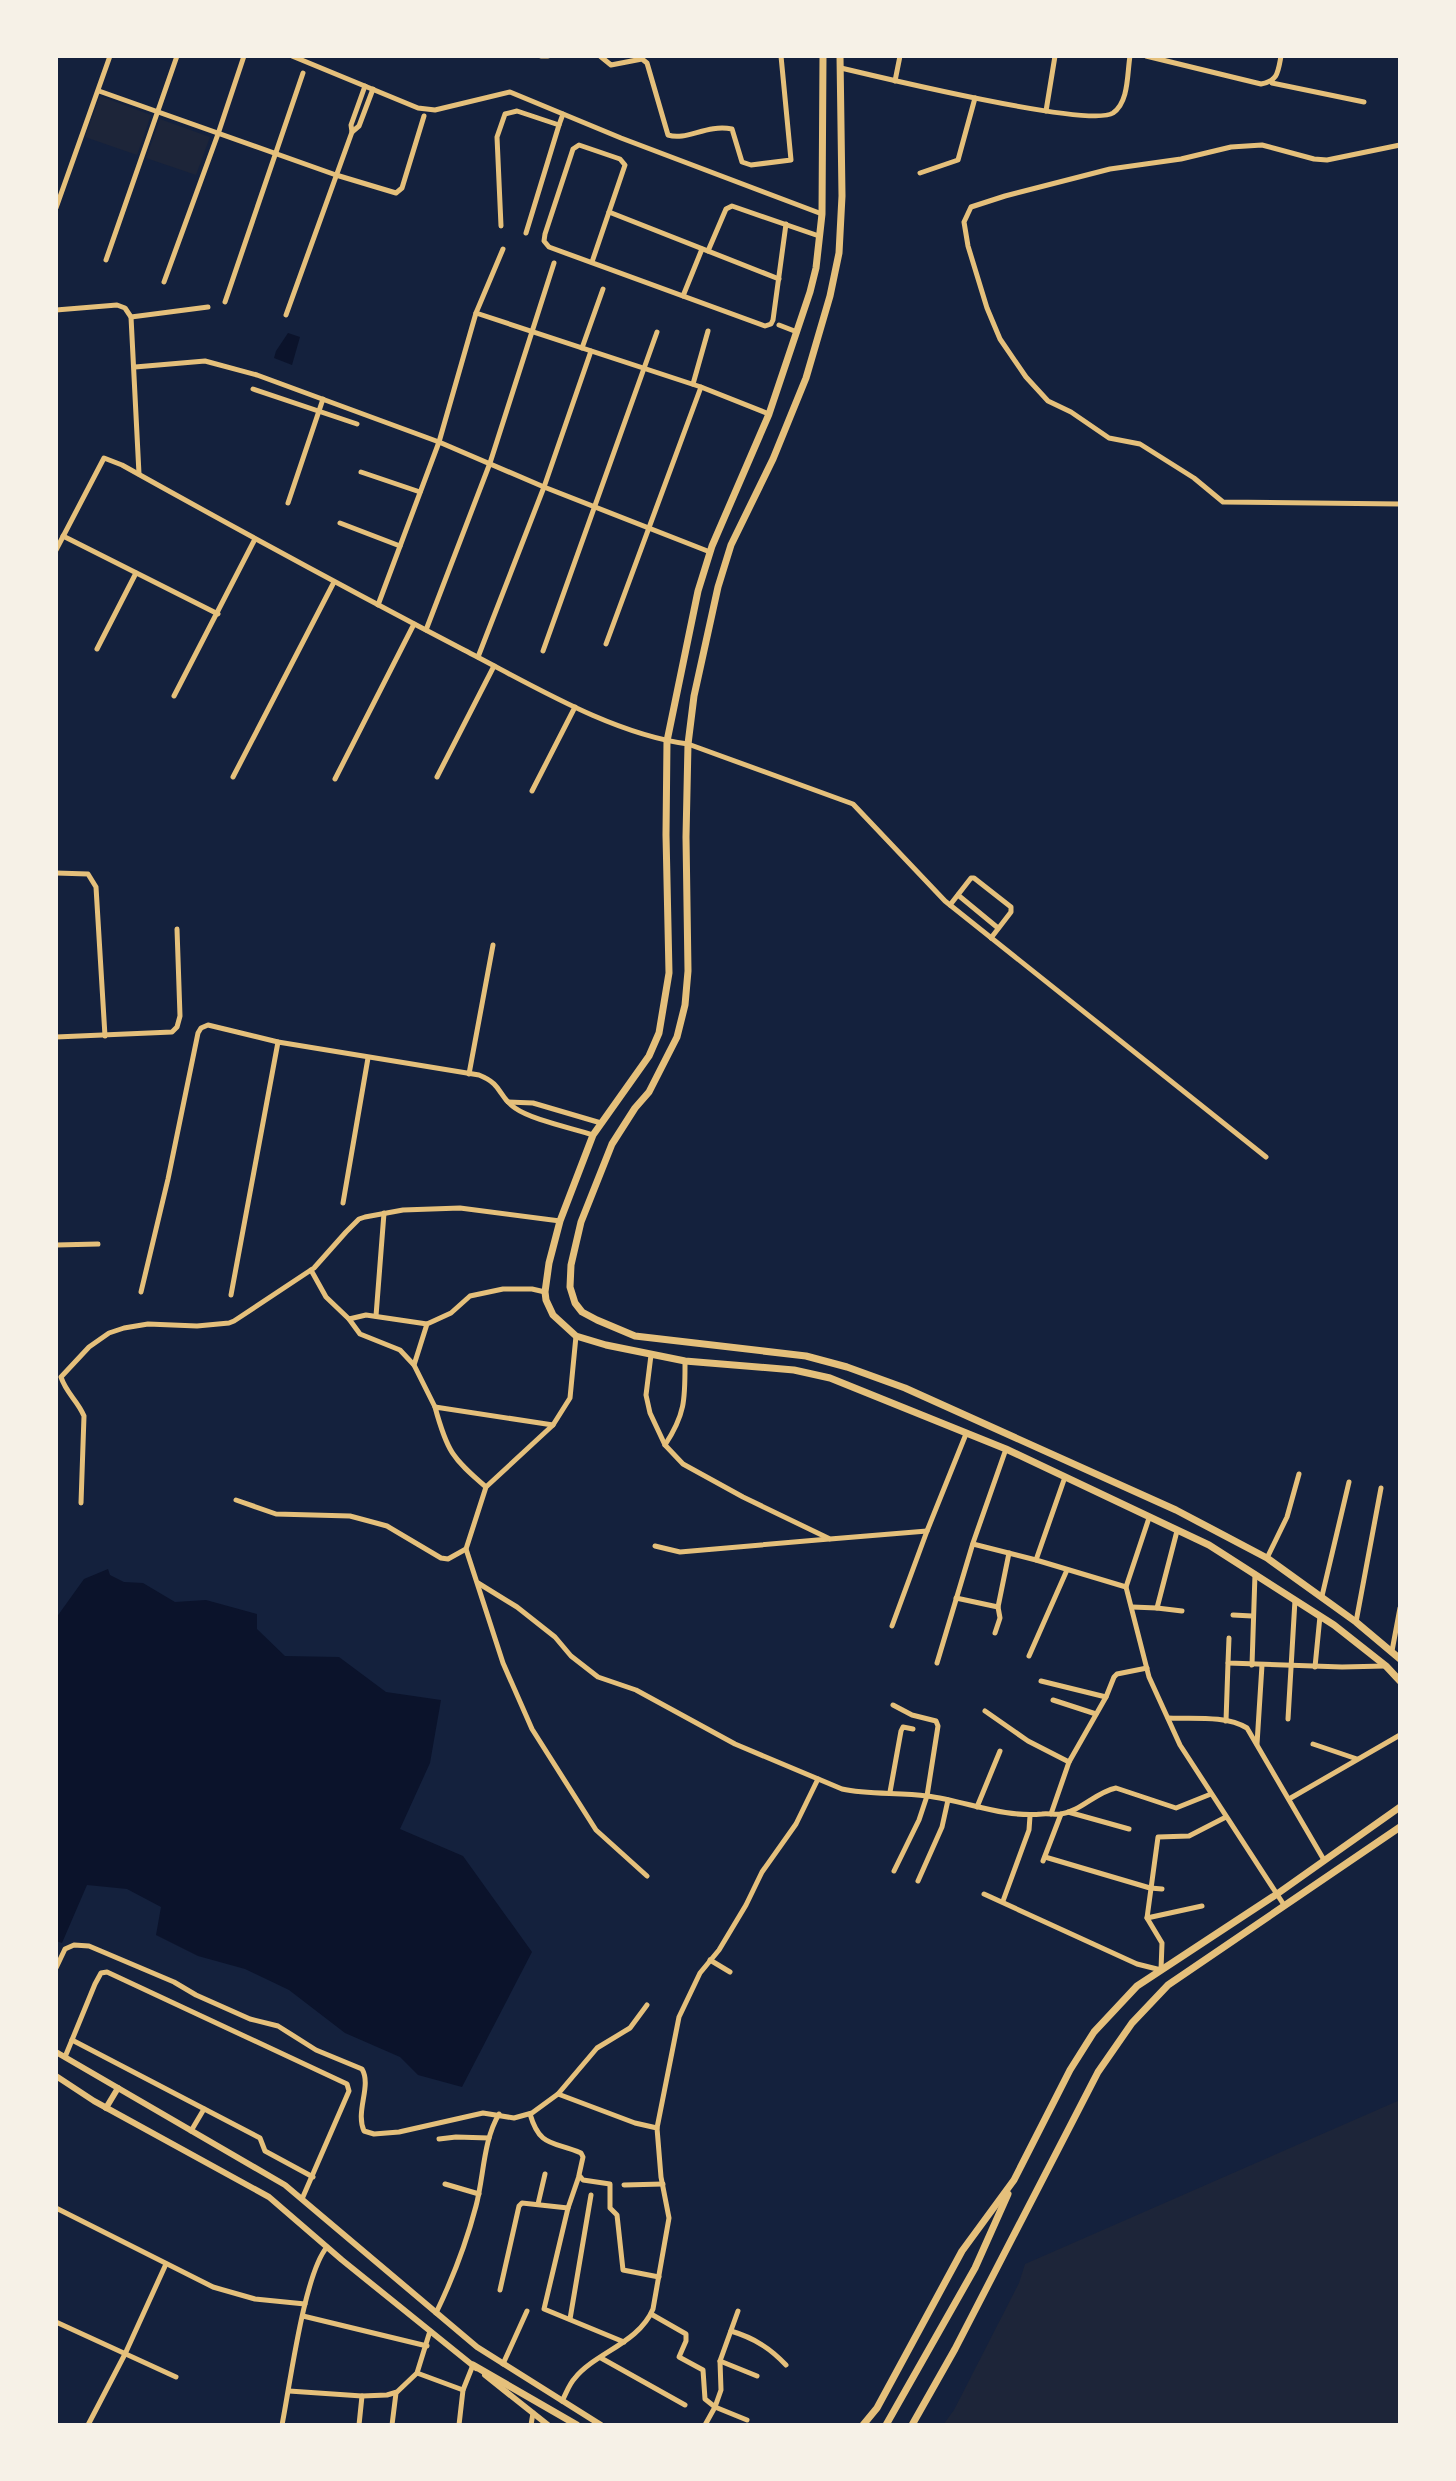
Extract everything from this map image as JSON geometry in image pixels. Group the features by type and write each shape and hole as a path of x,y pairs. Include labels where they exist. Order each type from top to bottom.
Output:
{"main road":[{"path":"823,56 822,214 810,292 769,414 711,552 698,591 667,741 669,973 659,1033 649,1056 593,1135 560,1221 545,1292 553,1315 576,1336 651,1355 685,1361 794,1370 840,1381 1006,1449 1209,1545 1320,1616 1386,1666 1400,1681"},
{"path":"840,56 842,196 839,253 830,296 814,354 795,405 773,459 731,545 718,587 698,680 688,744 688,971 685,1005 677,1037 649,1092 635,1108 609,1150 581,1222 571,1265 570,1287 575,1303 582,1312 635,1336 797,1354 847,1367 916,1393 1176,1510 1267,1558 1322,1596 1400,1659"},
{"path":"794,1370 797,1354"},
{"path":"886,2425 975,2268 1014,2180 1086,2043 1137,1986 1277,1894 1400,1807"},
{"path":"912,2425 955,2349 1098,2072 1132,2023 1168,1985 1400,1827"},
{"path":"863,2425 877,2408 962,2251 1014,2180"},
{"path":"473,2365 577,2425"}],"street":[{"path":"56,208 110,56"},
{"path":"106,260 177,56"},
{"path":"164,282 244,56"},
{"path":"292,56 418,108 435,110 510,92 621,138 822,214"},
{"path":"541,56 548,56"},
{"path":"601,56 611,65 647,60 668,135 675,137 717,126 732,129 742,162 751,165 791,160 781,56"},
{"path":"895,81 900,56"},
{"path":"1046,111 1055,56"},
{"path":"841,68 975,98 1046,111 1103,117 1120,107 1130,56"},
{"path":"1146,56 1261,84 1277,78 1281,56"},
{"path":"225,302 303,73"},
{"path":"1271,82 1364,102"},
{"path":"286,315 352,132 351,125 365,86"},
{"path":"352,132 359,126 373,89"},
{"path":"99,91 393,193 399,193 424,116"},
{"path":"920,173 958,160 975,98"},
{"path":"501,226 497,137 505,114 517,111 559,125"},
{"path":"526,233 563,114"},
{"path":"592,262 624,162 583,145 575,147 544,241 549,247 765,326 773,320 786,224"},
{"path":"1400,145 1327,160 1262,145 1216,149 1181,159 1110,169 1005,196 971,207 964,222 987,308 1000,339 1026,377 1048,401 1071,412 1109,438 1140,444 1194,478 1223,502 1400,504"},
{"path":"683,296 726,209 732,206 819,236"},
{"path":"609,212 779,279"},
{"path":"378,605 439,442 476,313 503,249"},
{"path":"426,630 490,463 554,263"},
{"path":"582,348 603,289"},
{"path":"56,310 117,305 125,308 131,317 139,474"},
{"path":"131,317 208,307"},
{"path":"476,313 701,387 769,414"},
{"path":"779,325 797,332"},
{"path":"692,384 708,331"},
{"path":"543,651 657,332"},
{"path":"478,657 544,487 591,351"},
{"path":"135,367 205,361 257,375 439,442 595,508 711,552"},
{"path":"606,644 701,387"},
{"path":"253,389 357,424"},
{"path":"288,503 320,398"},
{"path":"56,550 104,458 575,707 853,804 950,905 1266,1157"},
{"path":"361,472 420,492"},
{"path":"340,523 400,546"},
{"path":"63,536 218,614"},
{"path":"174,696 255,539"},
{"path":"97,649 136,573"},
{"path":"233,777 334,582"},
{"path":"335,779 414,624"},
{"path":"437,777 494,666"},
{"path":"532,791 575,707"},
{"path":"56,873 88,874 96,887 105,1036"},
{"path":"950,905 972,878 1012,908 991,938"},
{"path":"958,895 998,928"},
{"path":"967,919 975,909"},
{"path":"56,1037 172,1032 180,1016 177,929"},
{"path":"469,1074 493,945"},
{"path":"141,1292 198,1033 208,1025 278,1042 479,1075 496,1084 507,1102 520,1112 593,1135"},
{"path":"231,1295 278,1042"},
{"path":"343,1203 368,1058"},
{"path":"507,1102 533,1103 601,1123"},
{"path":"81,1503 84,1416 79,1404 66,1392 61,1377 89,1347 109,1333 148,1324 197,1326 229,1323 311,1270 359,1219 403,1210 461,1204 560,1221"},
{"path":"376,1316 384,1213"},
{"path":"56,1245 98,1244"},
{"path":"311,1270 326,1297 360,1334 400,1350 414,1365 435,1407 446,1445 457,1463 486,1487"},
{"path":"349,1319 366,1315 427,1324 451,1313 470,1296 503,1289 545,1292"},
{"path":"414,1365 427,1324"},
{"path":"576,1336 570,1398 553,1425 486,1487 466,1549 503,1663 532,1729 596,1830 647,1876"},
{"path":"651,1355 646,1395 650,1413 665,1445 683,1464 830,1539"},
{"path":"665,1445 681,1416 685,1399 685,1361"},
{"path":"435,1407 553,1425"},
{"path":"892,1626 966,1434"},
{"path":"937,1663 973,1543 1006,1449"},
{"path":"1267,1558 1287,1517 1299,1474"},
{"path":"1036,1560 1065,1477"},
{"path":"1322,1596 1349,1482"},
{"path":"1356,1622 1381,1488"},
{"path":"236,1500 276,1514 350,1516 387,1526 441,1558 448,1559 466,1549"},
{"path":"1149,1518 1126,1587 1147,1668 1180,1745 1284,1905"},
{"path":"655,1546 680,1552 927,1531"},
{"path":"1157,1608 1177,1531"},
{"path":"973,1543 1126,1587"},
{"path":"995,1633 1009,1553"},
{"path":"1029,1656 1067,1570"},
{"path":"1252,1665 1255,1574"},
{"path":"478,1583 517,1607 598,1677 636,1690 735,1744 818,1779 856,1792 927,1796 1000,1813 1030,1816 1064,1813 1129,1829"},
{"path":"956,1598 998,1607"},
{"path":"1288,1719 1295,1600"},
{"path":"1132,1607 1182,1611"},
{"path":"1392,1651 1400,1608"},
{"path":"1233,1615 1252,1616"},
{"path":"1315,1667 1320,1616"},
{"path":"1226,1721 1229,1638"},
{"path":"1228,1663 1386,1666"},
{"path":"1257,1745 1262,1665"},
{"path":"1051,1814 1069,1762 1117,1674 1147,1668"},
{"path":"1041,1681 1106,1697"},
{"path":"1053,1700 1096,1714"},
{"path":"893,1705 938,1723 927,1796 894,1871"},
{"path":"985,1711 1028,1741 1069,1762"},
{"path":"1167,1718 1226,1721 1247,1728 1324,1860"},
{"path":"890,1792 901,1731 903,1727 913,1729"},
{"path":"1289,1799 1400,1735"},
{"path":"1313,1744 1358,1759"},
{"path":"977,1807 1000,1751"},
{"path":"562,2401 576,2376 624,2342 647,2322 651,2314 669,2218 657,2128 679,2017 700,1973 746,1905 762,1872 796,1824 818,1779"},
{"path":"1162,1889 1044,1859 1064,1813 1116,1788 1176,1808 1211,1794"},
{"path":"918,1881 942,1827 948,1800"},
{"path":"1003,1901 1029,1830 1030,1816"},
{"path":"984,1894 1127,1960 1161,1970 1162,1943 1147,1918 1158,1837 1189,1836 1226,1817"},
{"path":"1147,1918 1202,1906"},
{"path":"56,1968 65,1949 74,1945 89,1946 250,2019 278,2026 316,2050 362,2069 366,2076 360,2123 366,2133 399,2132 464,2115 483,2113 514,2118 530,2114 558,2094 597,2048 630,2028 647,2005"},
{"path":"710,1960 730,1972"},
{"path":"65,2057 95,1984 101,1973 107,1972 347,2084 349,2091 302,2199"},
{"path":"72,2040 260,2138 265,2151 313,2177"},
{"path":"56,2052 285,2185 477,2347 601,2425"},
{"path":"56,2076 106,2108 269,2197 548,2425"},
{"path":"106,2108 118,2088"},
{"path":"558,2094 635,2123 657,2128"},
{"path":"191,2131 204,2109"},
{"path":"436,2313 459,2263 479,2194 489,2138 499,2114"},
{"path":"530,2114 542,2139 581,2153 583,2157 544,2306 546,2311 624,2342"},
{"path":"439,2139 489,2138"},
{"path":"538,2204 545,2174"},
{"path":"579,2175 586,2182 610,2184 610,2208 617,2215 623,2270 659,2277"},
{"path":"445,2184 479,2194"},
{"path":"624,2185 663,2184"},
{"path":"570,2319 591,2195"},
{"path":"500,2290 519,2206 522,2203 568,2208"},
{"path":"56,2208 213,2287 255,2299 305,2304"},
{"path":"282,2425 305,2304 321,2254 327,2247"},
{"path":"88,2425 125,2354 166,2263"},
{"path":"503,2364 527,2311"},
{"path":"705,2425 721,2390 720,2361 738,2311"},
{"path":"651,2314 686,2334 679,2357 703,2370 704,2395 715,2407 747,2420"},
{"path":"303,2316 427,2346"},
{"path":"56,2322 176,2377"},
{"path":"289,2391 362,2396 397,2392 417,2373 430,2331"},
{"path":"731,2331 760,2343 786,2365"},
{"path":"601,2358 685,2405"},
{"path":"720,2361 757,2376"},
{"path":"459,2425 463,2390 473,2365"},
{"path":"417,2373 463,2390"},
{"path":"392,2425 397,2392"},
{"path":"359,2425 362,2396"},
{"path":"531,2425 533,2413"}],"shaded area":[{"path":"100,96 151,115 137,155 85,137"},
{"path":"160,119 210,137 196,175 146,158"},
{"path":"288,333 300,337 292,365 274,358"},
{"path":"108,1569 110,1575 124,1582 143,1583 175,1602 206,1600 257,1614 257,1629 285,1656 339,1657 386,1692 441,1700 430,1763 400,1829 463,1856 532,1952 462,2087 418,2075 400,2057 345,2033 289,1990 245,1969 198,1956 156,1935 161,1907 127,1889 87,1885 62,1943 56,1941 56,1618 84,1579"},
{"path":"1400,2100 1400,2425 943,2425 954,2410 1019,2283 1025,2264"}]}
